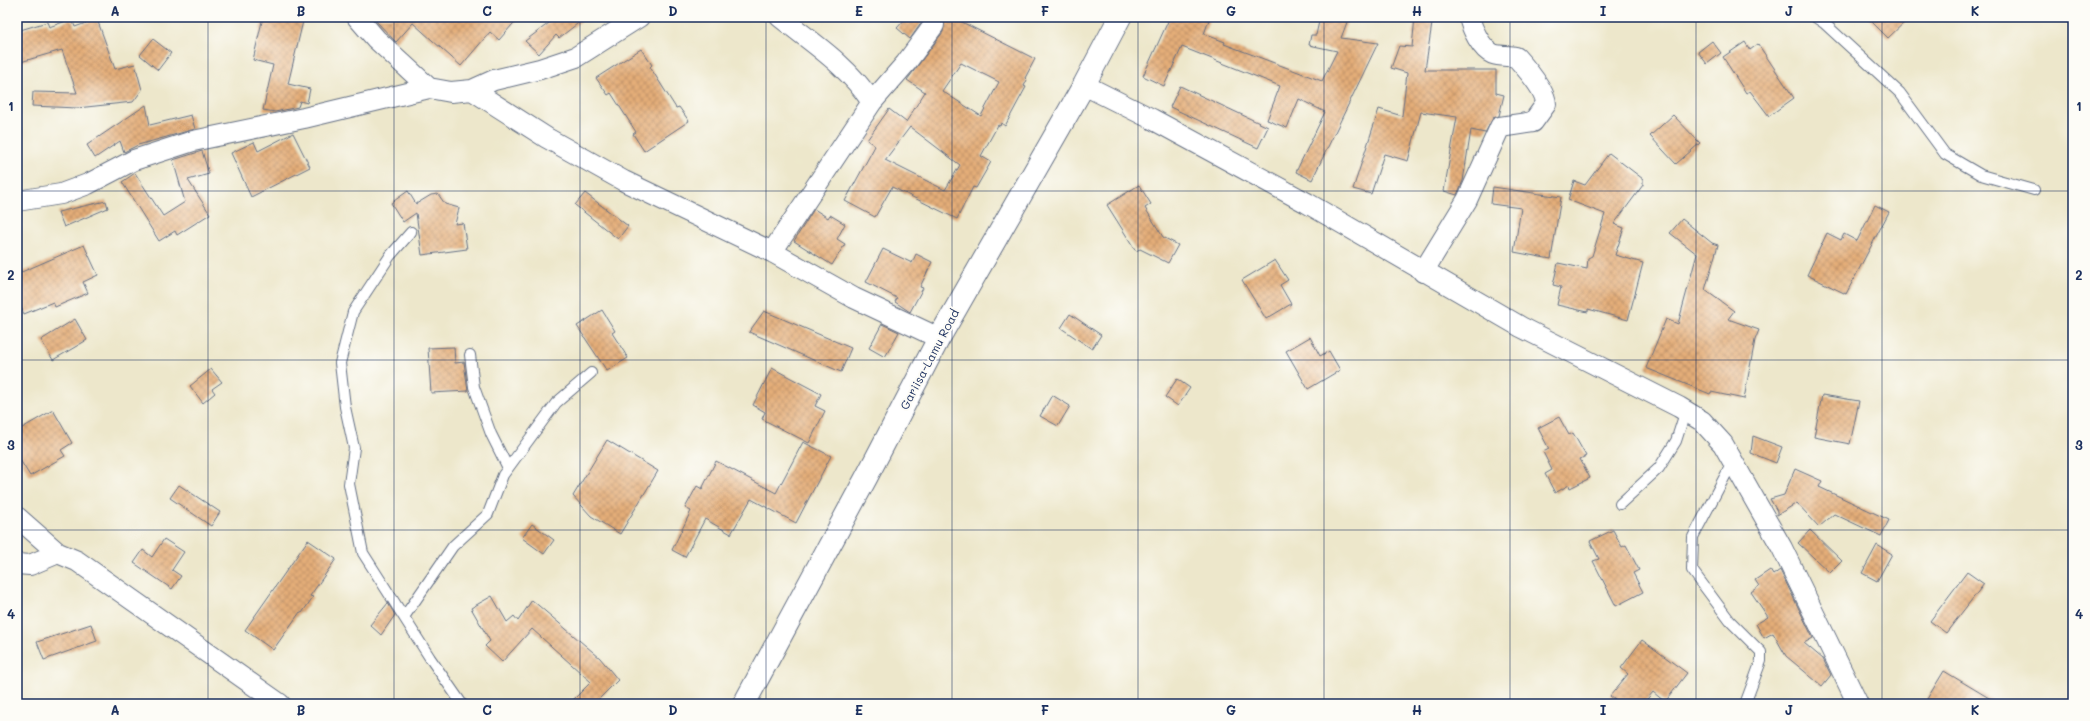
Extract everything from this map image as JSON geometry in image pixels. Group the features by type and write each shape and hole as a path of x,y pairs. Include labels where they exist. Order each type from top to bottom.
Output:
{"street":[{"path":"356,17 376,39 429,88"},
{"path":"17,201 61,194 88,184 134,160 192,141 304,118 429,88 451,92 472,90 494,80 540,70 576,57 639,17"},
{"path":"780,17 847,70 860,84 872,102"},
{"path":"772,252 872,102 906,63 934,25 933,17"},
{"name":"Gariisa-Lamu Road","path":"744,704 866,478 939,338 1084,85 1120,17"},
{"path":"1423,272 1467,200 1500,127 1533,122 1546,104 1545,98 1519,61 1513,56 1495,55 1488,50 1475,34 1469,17"},
{"path":"1084,85 1152,119 1307,203 1423,272 1521,327 1686,410 1709,427 1723,444 1733,461 1805,593 1858,704"},
{"path":"472,90 547,138 624,180 772,252 854,298 939,338"},
{"path":"17,518 58,553 77,561 280,704"},
{"path":"17,564 30,565 58,553"}],"lane":[{"path":"1815,17 1824,23 1900,93 1946,154 1981,175 2034,190"},
{"path":"411,232 390,256 353,312 340,363 346,407 354,448 349,484 362,553 462,704"},
{"path":"470,355 474,387 491,434 508,468"},
{"path":"404,617 453,546 488,514 503,475 556,403 591,373"},
{"path":"1620,504 1659,468 1676,441 1686,410"},
{"path":"1733,461 1693,537 1692,570 1730,621 1761,652 1760,661 1744,704"}],"building":[{"path":"263,17 304,17 288,84 310,89 307,103 300,101 298,107 275,112 263,110 273,65 253,60"},
{"path":"377,17 519,17 499,40 490,32 461,66 413,23 396,42 375,20"},
{"path":"557,17 586,17 559,38 556,35 539,54 525,41"},
{"path":"907,17 922,17 922,22 910,39 897,28"},
{"path":"945,17 952,17 1035,59 1025,78 1027,80 1024,86 1026,87 1005,126 1001,123 1000,126 998,125 981,156 991,162 976,188 973,187 957,219 892,187 875,217 845,201 875,146 867,140 889,109 906,122 925,92 907,80 943,32","holes":["961,63 999,82 981,116 942,91","910,127 960,165 945,190 885,160"]},
{"path":"1170,17 1210,17 1204,34 1225,42 1224,44 1322,81 1337,51 1309,45 1311,35 1316,35 1320,17 1349,17 1341,38 1378,43 1312,180 1296,172 1325,112 1299,99 1287,128 1267,120 1280,86 1182,47 1164,86 1143,76"},
{"path":"1415,17 1433,17 1425,70 1496,70 1496,93 1504,95 1499,116 1493,118 1485,133 1471,130 1463,181 1457,195 1444,191 1457,117 1421,112 1408,161 1384,154 1371,194 1353,189 1379,109 1402,116 1407,73 1391,68 1399,46 1412,47"},
{"path":"1867,17 1910,17 1888,38"},
{"path":"72,19 75,27 97,19 115,69 135,64 142,90 133,102 77,108 32,106 33,92 77,93 62,50 17,63 17,31 47,22 49,27"},
{"path":"153,39 171,53 158,70 140,55"},
{"path":"1712,41 1721,53 1707,64 1698,52"},
{"path":"1745,42 1750,50 1758,44 1794,98 1769,116 1750,91 1746,93 1723,57"},
{"path":"641,49 652,65 650,67 676,108 679,107 689,121 644,151 633,134 636,132 611,93 608,95 596,78"},
{"path":"1180,86 1268,127 1258,148 1170,107"},
{"path":"146,105 150,125 191,115 195,129 138,145 124,152 120,141 95,158 87,145"},
{"path":"1673,115 1700,143 1676,164 1650,136"},
{"path":"293,133 310,167 251,197 231,153 254,142 258,151"},
{"path":"202,151 209,174 188,180 210,214 177,235 175,231 159,241 122,182 135,173 163,216 185,202 173,160"},
{"path":"1609,153 1643,179 1643,185 1614,224 1624,228 1615,255 1643,263 1628,320 1588,309 1588,312 1557,305 1561,287 1553,285 1558,263 1587,269 1588,258 1592,256 1605,214 1568,200 1574,181 1585,185"},
{"path":"1139,185 1151,204 1145,208 1163,237 1178,245 1168,263 1140,249 1136,251 1107,205"},
{"path":"1493,187 1561,197 1551,259 1514,252 1521,208 1491,204"},
{"path":"408,191 416,204 431,195 438,194 445,204 459,208 455,224 463,223 467,249 422,255 416,213 403,222 391,203"},
{"path":"585,193 628,226 618,239 575,205"},
{"path":"106,201 108,208 64,227 58,212"},
{"path":"1875,205 1889,212 1846,294 1807,275 1827,233 1841,240 1844,234 1857,241"},
{"path":"814,209 828,218 830,215 845,224 837,239 845,244 832,265 794,241"},
{"path":"1682,219 1712,243 1718,245 1705,290 1734,311 1728,319 1759,330 1755,340 1744,399 1711,392 1710,394 1646,368 1666,319 1678,324 1697,254 1670,233"},
{"path":"84,245 98,275 83,282 88,293 55,307 53,302 24,314 17,298 17,274"},
{"path":"883,249 912,263 916,254 932,262 920,287 923,288 910,312 895,302 897,298 866,282"},
{"path":"1275,260 1288,280 1280,285 1291,304 1266,319 1242,280"},
{"path":"602,310 615,331 612,333 628,358 607,371 577,326"},
{"path":"764,311 851,348 841,372 749,332"},
{"path":"1070,314 1101,335 1092,349 1061,328"},
{"path":"75,319 87,340 53,360 41,340"},
{"path":"882,324 899,332 885,357 869,348"},
{"path":"1310,337 1320,356 1329,351 1340,370 1308,389 1286,351"},
{"path":"454,347 455,363 464,362 468,391 431,393 428,348"},
{"path":"772,368 821,394 815,406 825,411 809,443 762,419 765,412 753,405"},
{"path":"211,369 222,382 212,389 215,393 203,403 190,386"},
{"path":"1177,379 1190,388 1178,406 1165,397"},
{"path":"1052,395 1070,406 1058,426 1040,416"},
{"path":"1822,395 1859,401 1850,444 1814,437"},
{"path":"53,410 72,443 61,450 65,456 30,476 17,455 17,431"},
{"path":"1559,417 1569,435 1573,433 1586,456 1580,459 1590,478 1570,488 1569,485 1555,493 1545,474 1552,470 1543,452 1549,449 1538,428"},
{"path":"1753,436 1782,447 1776,463 1751,453"},
{"path":"607,440 658,471 620,534 591,516 573,496"},
{"path":"803,442 831,456 796,523 751,499 731,534 705,519 685,557 672,550 691,511 685,508 697,486 702,489 716,461 776,493"},
{"path":"1795,469 1822,481 1819,487 1889,520 1881,536 1834,514 1819,527 1797,503 1777,515 1777,511 1770,499 1784,495"},
{"path":"179,485 220,512 211,526 170,498"},
{"path":"532,524 554,540 544,554 522,538"},
{"path":"1613,530 1622,547 1626,545 1639,570 1633,573 1643,592 1616,606 1593,561 1599,559 1590,541"},
{"path":"1810,530 1842,561 1830,573 1798,543"},
{"path":"164,539 184,552 172,570 181,576 172,589 134,563 143,550 152,557"},
{"path":"308,540 336,559 310,596 313,597 302,613 300,612 273,650 245,630"},
{"path":"1877,545 1892,554 1877,581 1862,573"},
{"path":"1770,570 1773,575 1780,570 1813,638 1804,643 1823,659 1831,675 1822,686 1786,656 1773,633 1764,638 1756,624 1768,617 1751,592 1759,586 1755,580"},
{"path":"1967,572 1984,584 1946,633 1930,621"},
{"path":"492,596 507,622 514,616 518,621 532,600 600,658 618,680 594,704 569,704 591,682 532,629 502,662 485,646 490,641 471,608"},
{"path":"388,603 395,615 381,635 370,625"},
{"path":"91,624 97,641 44,660 37,642"},
{"path":"1642,640 1687,673 1665,702 1653,692 1643,704 1620,704 1610,696 1628,674 1621,668"},
{"path":"1944,671 1999,704 1934,704 1927,699"}]}
